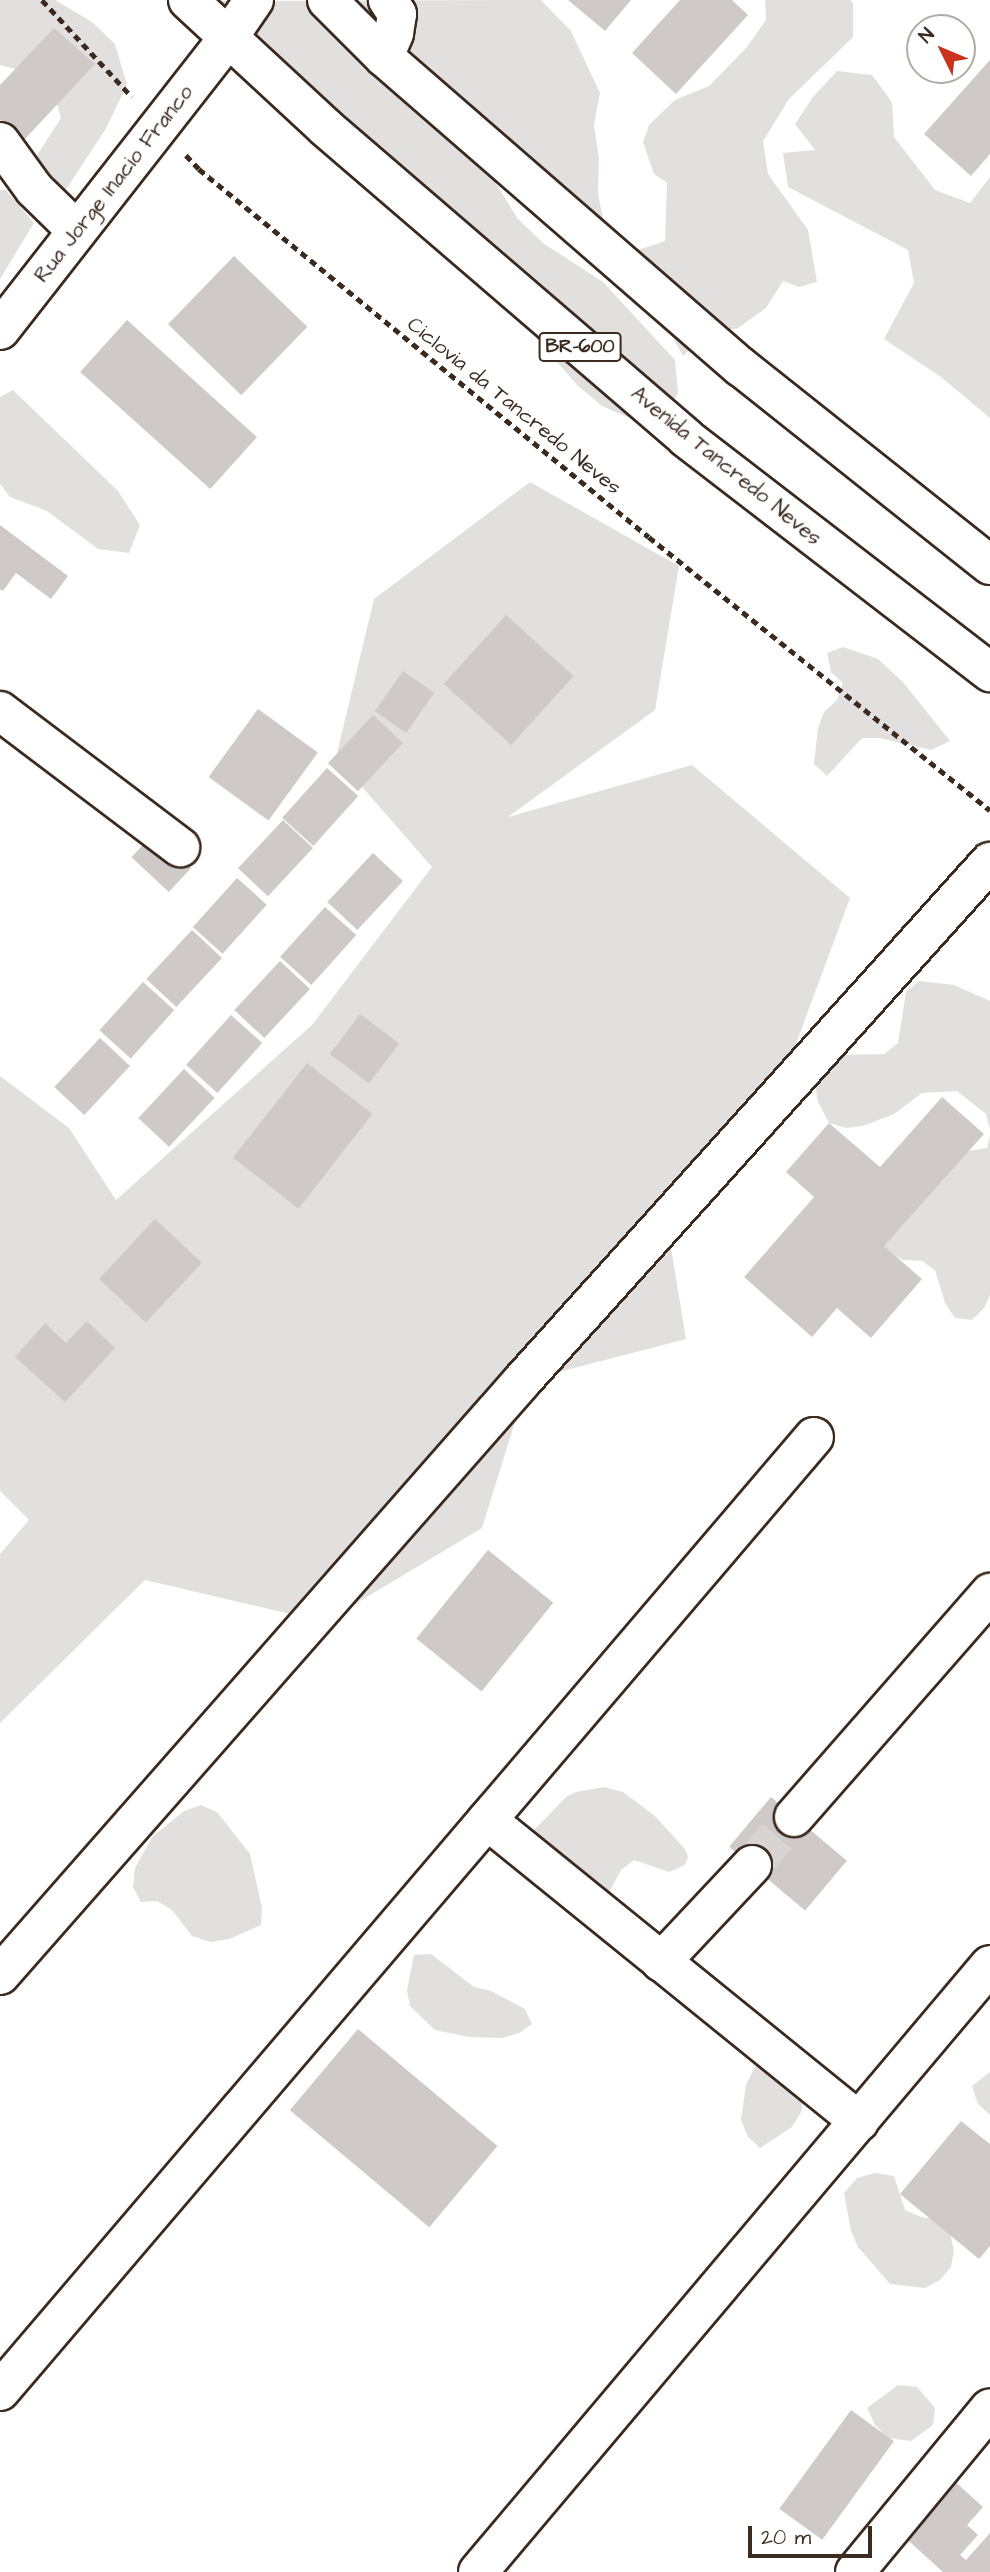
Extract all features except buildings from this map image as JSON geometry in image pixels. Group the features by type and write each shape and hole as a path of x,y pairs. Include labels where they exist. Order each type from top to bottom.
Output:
{"street":[{"name":"Avenida Tancredo Neves","path":"188,0 325,127 686,438 990,672"},
{"name":"Rua Jorge Inacio Franco","path":"0,330 228,38 254,0"},
{"path":"327,0 384,57 741,367 990,565"},
{"path":"384,57 394,33 397,14 388,0"},
{"path":"0,142 34,189 78,231"},
{"path":"0,711 180,847"},
{"path":"0,1976 522,1381 990,862"},
{"path":"0,2391 814,1437"},
{"path":"794,1817 990,1593"},
{"path":"487,1820 859,2120"},
{"path":"661,1962 752,1865"},
{"path":"478,2572 990,1965"},
{"path":"855,2572 990,2408"}],"path":[{"name":"Ciclovia da Tancredo Neves","path":"42,0 199,169 649,537 990,810"}],"shaded area":[{"path":"0,0 55,0 92,22 115,44 127,85 105,130 61,197 25,174 61,118 49,78 0,65"},
{"path":"541,0 571,31 600,93 594,125 599,159 598,194 605,228 632,252 665,241 667,183 654,174 643,142 649,125 675,100 709,86 747,47 766,20 765,0 850,0 853,3 853,37 789,99 763,141 768,174 808,230 817,282 799,287 783,281 766,308 738,328 705,335 683,356 666,325 482,161 518,219 543,243 603,282 675,360 678,392 666,422 632,419 602,406 577,385 508,305 386,173 370,140 296,73 264,54 240,30 221,1"},
{"path":"837,71 872,75 892,102 894,137 935,190 970,203 990,177 990,418 941,377 884,339 914,283 908,250 788,187 783,153 815,150 795,124 813,97"},
{"path":"0,190 6,190 34,223 0,279"},
{"path":"13,390 118,491 140,525 129,553 98,549 47,511 10,497 0,484 0,397"},
{"path":"530,482 679,566 655,710 508,817 692,765 850,898 783,1079 666,1217 686,1339 528,1380 482,1528 325,1622 145,1580 0,1723 0,1554 29,1520 0,1491 0,1076 69,1128 116,1200 312,1025 432,867 336,757 374,599"},
{"path":"843,647 878,659 903,682 950,741 931,750 880,738 862,738 827,776 814,764 818,728 824,712 837,700 843,683 831,672 827,653"},
{"path":"919,981 954,985 990,1001 990,1129 986,1114 957,1091 922,1093 894,1114 863,1126 846,1128 829,1123 818,1102 815,1085 818,1067 833,1055 884,1054 898,1043 906,992"},
{"path":"990,1136 990,1295 984,1308 972,1320 955,1318 945,1303 935,1270 922,1261 903,1260 873,1244 968,1151 987,1148"},
{"path":"604,1787 623,1792 655,1816 685,1849 688,1857 685,1865 669,1872 634,1860 621,1870 608,1894 532,1840 534,1830 566,1797 576,1792"},
{"path":"201,1805 217,1812 250,1854 262,1908 261,1925 229,1939 211,1942 192,1936 172,1910 157,1901 141,1902 133,1887 135,1868 152,1837 184,1811"},
{"path":"431,1954 474,1987 491,1991 525,2009 532,2024 519,2033 502,2038 469,2037 435,2030 410,2006 407,1990 414,1955"},
{"path":"794,2043 800,2059 804,2094 801,2112 792,2127 760,2148 748,2137 741,2120 746,2085 754,2068 776,2049"},
{"path":"990,2072 990,2115 978,2104 972,2086"},
{"path":"875,2173 894,2176 905,2210 921,2217 940,2220 950,2233 954,2251 951,2267 940,2280 925,2288 890,2284 858,2247 851,2231 844,2193 857,2178"},
{"path":"898,2385 917,2387 935,2408 933,2425 911,2441 888,2438 875,2425 867,2408"}],"tunnel":[{"path":"752,1865 794,1817"}]}
